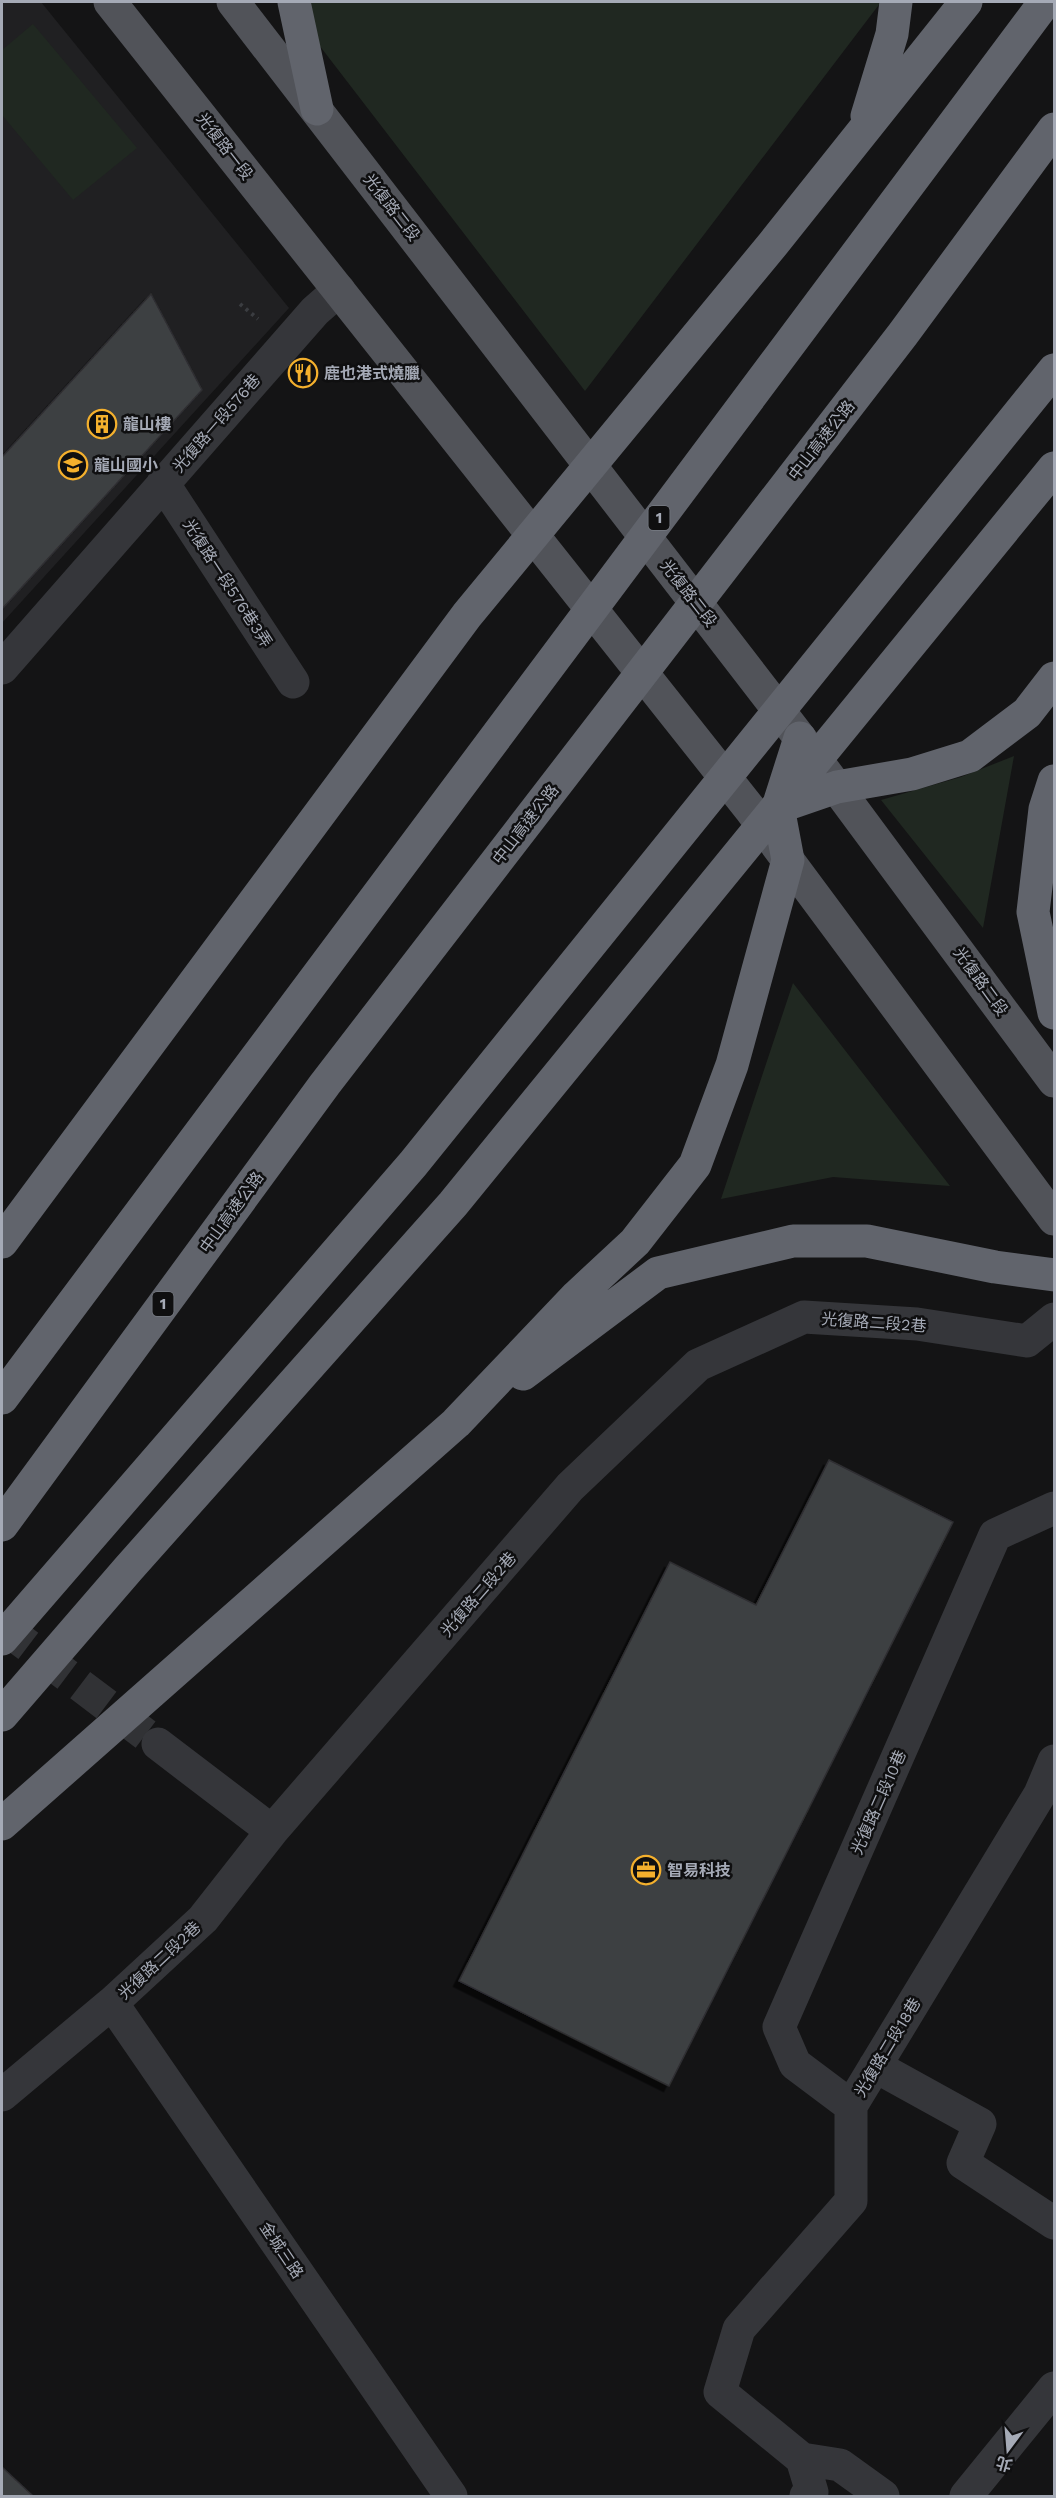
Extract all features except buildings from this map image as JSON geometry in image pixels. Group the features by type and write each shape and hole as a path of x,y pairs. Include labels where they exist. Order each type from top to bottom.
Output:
{"highway":[{"path":"294,2 317,109"},
{"path":"862,134 891,34 896,2"},
{"path":"2,1242 466,615 862,134 966,2"},
{"name":"1","path":"2,1398 1045,2"},
{"name":"中山高速公路","path":"2,1525 324,1084 903,334 1054,129"},
{"path":"2,1639 413,1164 1054,370"},
{"path":"2,1715 129,1568 453,1204 1035,495 1054,468"},
{"path":"764,808 837,787 912,774 970,756 1027,713 1054,678"},
{"path":"764,808 800,738"},
{"path":"1054,781 1045,809 1033,912 1054,1013"},
{"path":"456,1423 577,1296 635,1242 694,1165 732,1065 788,860"},
{"path":"2,1824 456,1423 658,1273 793,1241 867,1241 995,1267 1054,1275"}],"main road":[{"name":"光復路一段","path":"110,2 339,290"},
{"path":"233,2 317,109"},
{"name":"光復路二段","path":"317,109 800,738 1054,1081"},
{"path":"339,290 764,808 788,860 1054,1219"}],"street":[{"name":"光復路一段576巷","path":"2,668 315,311 339,290"},
{"name":"光復路一段576巷3弄","path":"163,483 293,682"},
{"name":"光復路二段2巷","path":"2,2095 112,2003 203,1919 272,1831 570,1487 698,1365 804,1317 917,1324 1027,1341 1054,1319"},
{"name":"光復路二段10巷","path":"851,2106 795,2064 779,2027 995,1535 1054,1508"},
{"path":"158,1744 272,1831"},
{"name":"光復路二段18巷","path":"802,2459 720,2392 739,2329 851,2201 851,2106 1040,1794 1054,1761"},
{"name":"金城三路","path":"112,2003 451,2496"},
{"path":"875,2066 980,2124 963,2163 1054,2223"},
{"path":"966,2496 1054,2388"},
{"path":"806,2496 812,2492 802,2459 840,2465 883,2496"}],"shaded area":[{"name":"龍山國小","path":"2,2 41,2 289,308 2,623"},
{"path":"286,2 881,2 585,391"},
{"path":"33,24 137,148 73,200 2,115 2,50"},
{"path":"1014,756 983,928 881,800 961,777"},
{"path":"793,983 950,1186 833,1177 721,1199"}],"tunnel":[{"path":"2,1626 158,1744"}],"place":[{"name":"鹿也港式燒臘","path":"303,373"},
{"name":"龍山樓","path":"102,424"},
{"name":"龍山國小","path":"73,465"},
{"name":"智易科技","path":"646,1870"}]}
